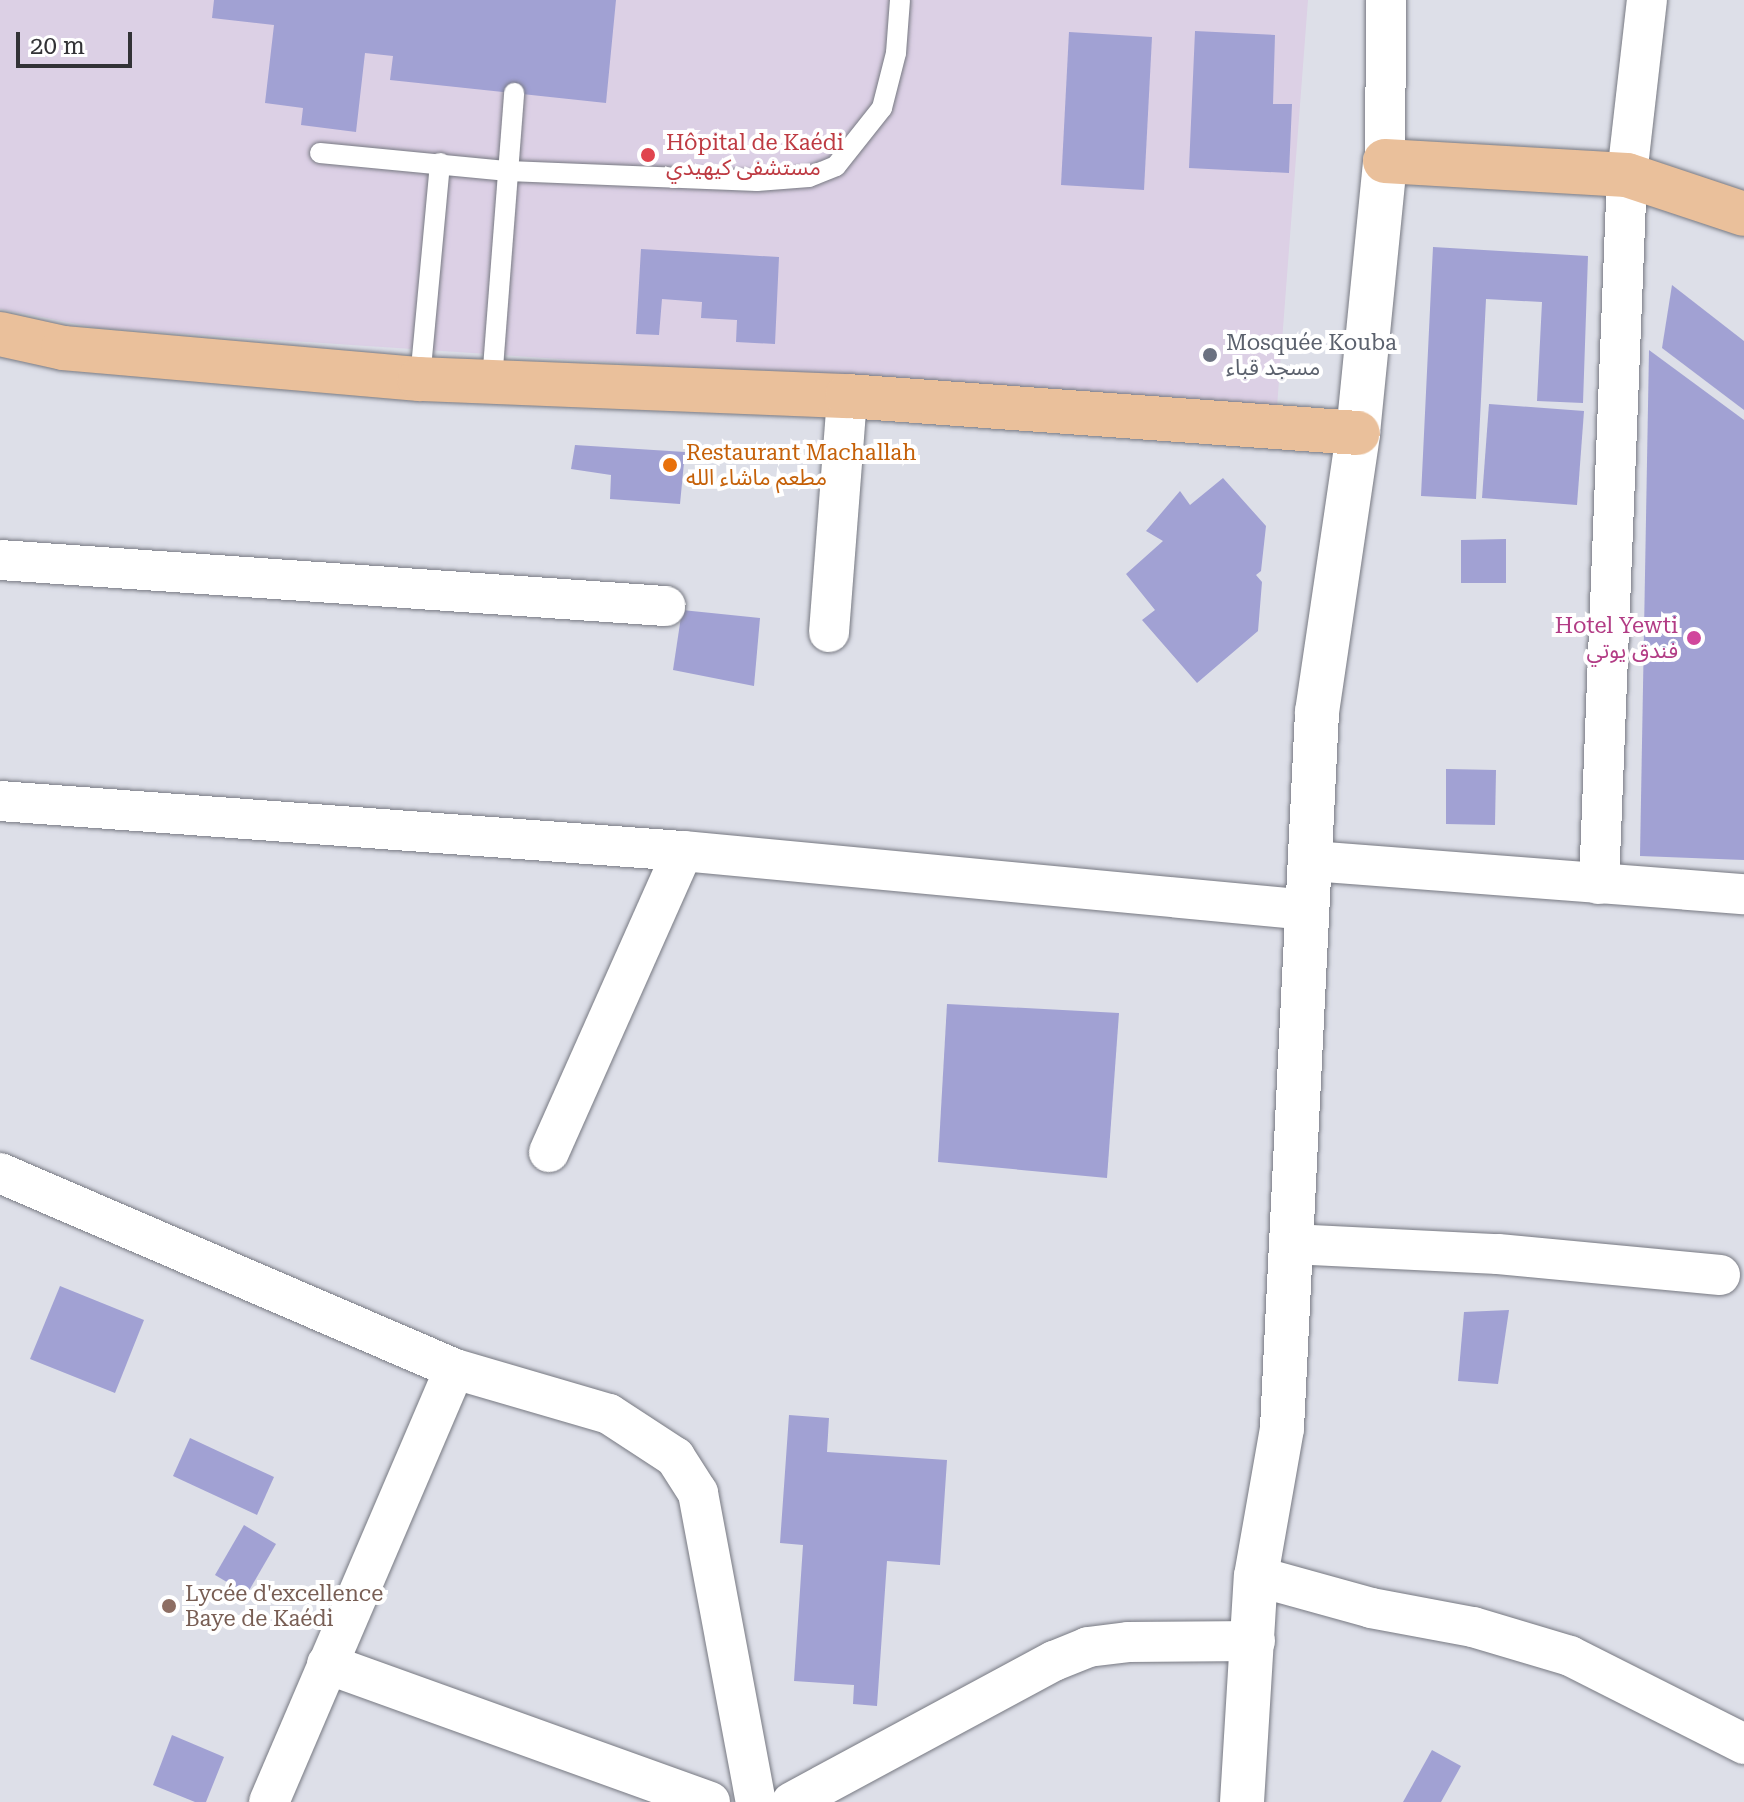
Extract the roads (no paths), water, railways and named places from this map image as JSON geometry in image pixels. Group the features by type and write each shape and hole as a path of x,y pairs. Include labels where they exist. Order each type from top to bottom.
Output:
{"main road":[{"path":"1385,161 1627,175 1744,214"},
{"path":"0,334 63,348 420,379 847,396 1358,433"}],"street":[{"path":"1242,1802 1255,1641 1256,1576 1282,1428 1317,712 1358,433 1385,161 1386,0"},
{"path":"1599,884 1627,175 1647,0"},
{"path":"829,632 847,396"},
{"path":"0,560 665,606"},
{"path":"0,801 683,851 1308,910"},
{"path":"549,1152 683,851"},
{"path":"1312,861 1744,894"},
{"path":"0,1173 455,1369 609,1414 675,1457 698,1493 756,1802"},
{"path":"1291,1244 1498,1254 1720,1275"},
{"path":"269,1802 455,1369"},
{"path":"1256,1576 1371,1608 1473,1627 1570,1656 1598,1667 1744,1744"},
{"path":"792,1802 1054,1661 1088,1647 1128,1642 1255,1641"},
{"path":"327,1664 710,1802"}],"lane":[{"path":"320,153 508,171 757,181 809,177 836,166 882,108 896,53 900,0"},
{"path":"492,381 514,93"},
{"path":"420,379 440,163"}],"place":[{"name":"Hôpital de Kaédi مستشفى كيهيدي","path":"648,155"},
{"name":"Mosquée Kouba مسجد قباء","path":"1210,355"},
{"name":"Restaurant Machallah مطعم ماشاء الله","path":"670,465"},
{"name":"Hotel Yewti فندق يوتي","path":"1694,638"},
{"name":"Lycée d'excellence Baye de Kaédi","path":"169,1606"}]}
